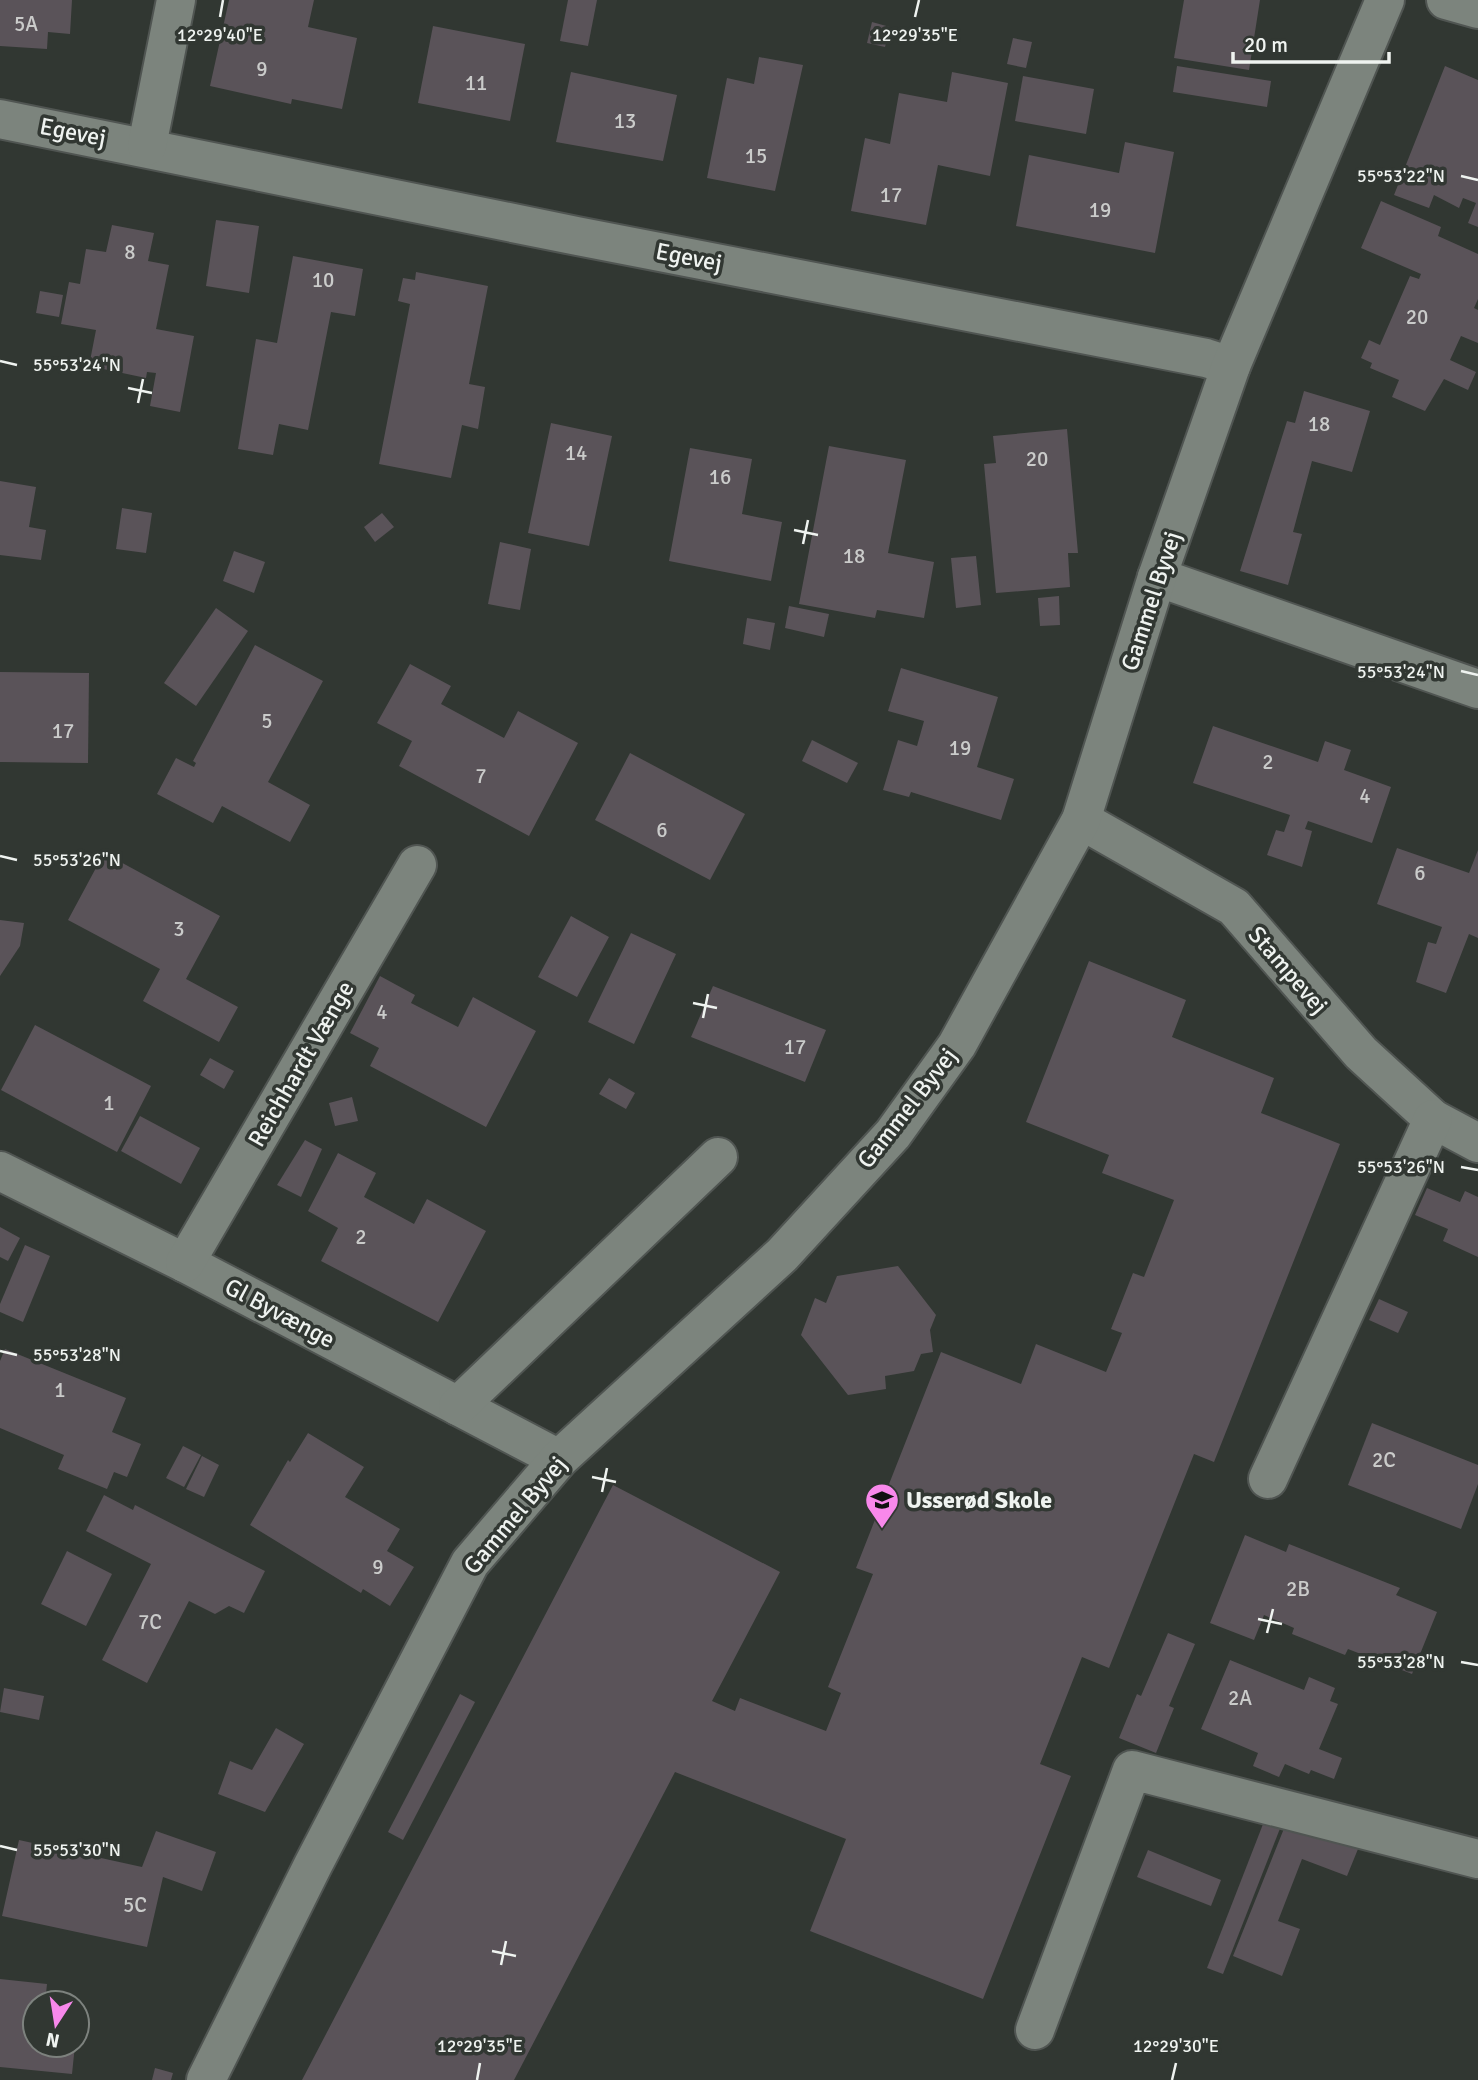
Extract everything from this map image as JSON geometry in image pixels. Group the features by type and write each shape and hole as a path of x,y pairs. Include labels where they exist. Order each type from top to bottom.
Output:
{"street":[{"path":"147,146 176,0"},
{"name":"Gammel Byvej","path":"206,2080 313,1865 470,1563 559,1459 782,1255 893,1134 957,1045 1081,820 1157,577 1231,366 1385,0"},
{"path":"1446,0 1478,9"},
{"name":"Egevej","path":"0,119 147,146 577,236 1206,358 1231,366"},
{"path":"1157,577 1478,689"},
{"name":"Stampevej","path":"1081,820 1234,907 1362,1053 1433,1119 1478,1143"},
{"name":"Reichhardt Vænge","path":"185,1263 417,865"},
{"path":"1268,1479 1433,1119"},
{"path":"457,1406 718,1157"},
{"name":"Gl Byvænge","path":"0,1171 185,1263 559,1459"},
{"path":"1035,2030 1132,1770 1478,1859"}],"building":[{"path":"0,0 72,0 70,34 48,32 47,49 0,46"},
{"path":"229,0 314,0 308,27 357,38 342,109 292,99 291,104 210,86"},
{"path":"568,0 597,0 588,46 560,41"},
{"path":"1184,0 1260,0 1249,70 1174,58"},
{"path":"872,22 890,27 885,47 867,43"},
{"path":"433,26 525,44 510,121 418,103"},
{"path":"1013,38 1032,42 1026,68 1007,64"},
{"path":"759,57 803,65 775,191 707,178 727,78 754,84"},
{"path":"1177,66 1271,81 1267,107 1173,92"},
{"path":"1445,66 1478,80 1478,227 1468,223 1476,203 1463,198 1459,208 1434,195 1429,208 1394,195"},
{"path":"571,72 677,95 663,161 556,142"},
{"path":"952,72 1008,83 990,176 938,165 926,225 851,211 865,138 890,144 899,93 947,102"},
{"path":"1023,76 1094,89 1086,134 1015,121"},
{"path":"1125,142 1174,152 1155,253 1016,226 1029,155 1119,173"},
{"path":"1381,201 1441,227 1438,236 1478,254 1478,299 1474,308 1478,310 1478,343 1461,336 1450,360 1476,372 1468,390 1444,379 1425,411 1392,397 1399,380 1370,368 1372,363 1361,358 1369,340 1380,345 1410,276 1419,279 1421,274 1361,248"},
{"path":"216,220 259,226 249,293 206,286"},
{"path":"112,225 154,233 148,261 169,265 156,329 194,336 180,412 150,406 156,373 147,372 146,378 89,366 96,330 61,324 69,282 80,284 86,249 106,252"},
{"path":"293,256 363,269 355,316 331,312 308,430 279,424 273,455 238,449 256,339 277,343"},
{"path":"416,272 488,286 469,384 485,387 478,429 462,425 451,478 379,464 410,304 398,301 403,278 415,280"},
{"path":"40,291 63,295 59,317 36,313"},
{"path":"1304,391 1370,411 1352,472 1312,461 1293,532 1302,534 1288,585 1240,571 1287,421 1295,423"},
{"path":"551,423 612,436 589,546 528,533"},
{"path":"1067,429 1078,553 1068,553 1070,587 996,593 984,464 996,463 993,436"},
{"path":"829,446 906,460 888,553 934,562 924,618 877,610 875,618 799,604"},
{"path":"690,448 752,459 742,514 782,522 771,581 669,561"},
{"path":"0,481 36,487 29,527 46,530 41,560 0,555"},
{"path":"122,508 152,513 146,553 116,549"},
{"path":"382,513 394,527 375,542 364,527"},
{"path":"500,542 531,549 520,610 488,604"},
{"path":"234,551 265,562 254,593 223,581"},
{"path":"976,556 981,605 956,608 951,558"},
{"path":"1059,596 1060,625 1040,626 1038,598"},
{"path":"789,606 829,614 824,637 785,628"},
{"path":"216,608 248,631 196,706 164,683"},
{"path":"747,618 775,623 770,650 743,644"},
{"path":"255,645 323,681 268,782 310,805 290,842 222,806 213,823 157,794 176,758 194,767 196,763 193,761"},
{"path":"410,664 451,686 441,704 504,738 518,711 578,743 529,836 399,766 412,741 377,723"},
{"path":"901,668 998,697 977,767 1014,779 1001,820 911,792 909,797 883,790 898,740 917,746 924,721 888,711"},
{"path":"0,672 89,673 88,763 0,762"},
{"path":"1213,726 1318,762 1325,741 1351,750 1344,770 1391,787 1372,843 1308,821 1305,829 1312,831 1302,867 1267,855 1276,830 1284,832 1290,815 1193,783"},
{"path":"812,740 858,763 847,783 802,761"},
{"path":"630,753 745,814 710,880 595,820"},
{"path":"1397,848 1469,873 1478,850 1478,938 1469,934 1446,993 1416,982 1428,942 1436,944 1442,927 1377,904"},
{"path":"104,853 220,916 186,979 238,1007 219,1042 143,1001 160,969 68,920"},
{"path":"571,916 609,937 577,997 538,977"},
{"path":"0,920 24,923 20,946 0,976"},
{"path":"631,933 676,954 634,1044 588,1022"},
{"path":"1089,961 1186,1000 1172,1037 1274,1078 1261,1113 1340,1144 1214,1462 1194,1454 1109,1668 1082,1657 1040,1764 1071,1776 983,1999 810,1931 846,1839 675,1772 514,2080 302,2080 613,1485 780,1572 712,1701 735,1711 740,1698 826,1731 841,1693 828,1687 873,1574 856,1568 941,1352 1021,1384 1036,1344 1106,1372 1122,1333 1111,1329 1133,1273 1144,1277 1174,1200 1102,1173 1109,1155 1026,1122"},
{"path":"380,976 415,995 411,1003 458,1027 473,997 536,1031 486,1127 370,1066 379,1048 350,1033"},
{"path":"713,986 826,1030 805,1082 691,1037"},
{"path":"35,1025 151,1086 117,1152 1,1090"},
{"path":"210,1058 234,1071 224,1089 200,1075"},
{"path":"609,1078 635,1093 626,1109 599,1094"},
{"path":"352,1097 358,1121 335,1126 329,1103"},
{"path":"140,1116 200,1148 181,1184 121,1151"},
{"path":"305,1140 322,1149 301,1197 277,1185"},
{"path":"338,1153 376,1173 364,1197 414,1224 427,1199 486,1231 438,1322 321,1261 338,1228 308,1211"},
{"path":"1427,1188 1460,1202 1465,1191 1478,1197 1478,1257 1443,1241 1448,1229 1415,1215"},
{"path":"0,1227 20,1238 8,1261 0,1257"},
{"path":"25,1245 50,1256 23,1322 0,1312 0,1304"},
{"path":"898,1266 936,1315 930,1330 933,1352 921,1354 914,1371 885,1376 886,1389 848,1395 801,1335 815,1298 826,1303 837,1276"},
{"path":"1379,1299 1408,1312 1398,1333 1369,1320"},
{"path":"5,1349 126,1398 112,1432 141,1444 127,1477 114,1472 107,1489 58,1469 64,1455 0,1428 0,1361"},
{"path":"1372,1423 1478,1465 1478,1484 1461,1529 1348,1485"},
{"path":"308,1433 364,1467 345,1497 400,1529 387,1551 414,1567 390,1606 363,1589 361,1593 250,1525 288,1460 290,1462"},
{"path":"183,1446 201,1455 184,1487 166,1478"},
{"path":"202,1456 219,1465 204,1497 186,1489"},
{"path":"104,1495 133,1510 135,1505 265,1571 244,1613 229,1606 215,1614 189,1601 147,1683 102,1660 151,1564 86,1531"},
{"path":"1245,1535 1286,1552 1289,1544 1400,1588 1396,1595 1437,1612 1412,1674 1348,1649 1345,1655 1292,1634 1294,1628 1264,1615 1254,1640 1210,1623"},
{"path":"67,1551 112,1574 86,1626 41,1604"},
{"path":"1168,1633 1195,1644 1169,1706 1174,1708 1156,1753 1119,1738 1137,1694 1141,1696"},
{"path":"1230,1660 1304,1690 1309,1677 1335,1688 1330,1701 1338,1704 1319,1749 1342,1758 1334,1779 1311,1770 1309,1774 1285,1764 1279,1777 1253,1766 1258,1753 1201,1729"},
{"path":"4,1688 44,1696 39,1720 0,1712"},
{"path":"460,1694 475,1702 403,1840 388,1832"},
{"path":"276,1728 304,1744 265,1812 218,1794 230,1761 252,1770"},
{"path":"1265,1819 1281,1826 1223,1974 1207,1968"},
{"path":"1287,1821 1358,1849 1347,1876 1302,1859 1278,1921 1300,1929 1282,1976 1233,1956"},
{"path":"156,1831 216,1852 202,1891 163,1877 147,1947 2,1916 19,1840 142,1867"},
{"path":"1148,1850 1221,1880 1211,1906 1137,1877"},
{"path":"0,1979 47,1984 46,1989 21,1989 21,2059 74,2059 72,2074 0,2067"},
{"path":"155,2068 173,2073 171,2080 152,2080"}],"place":[{"name":"Usserød Skole","path":"882,1530"}]}
